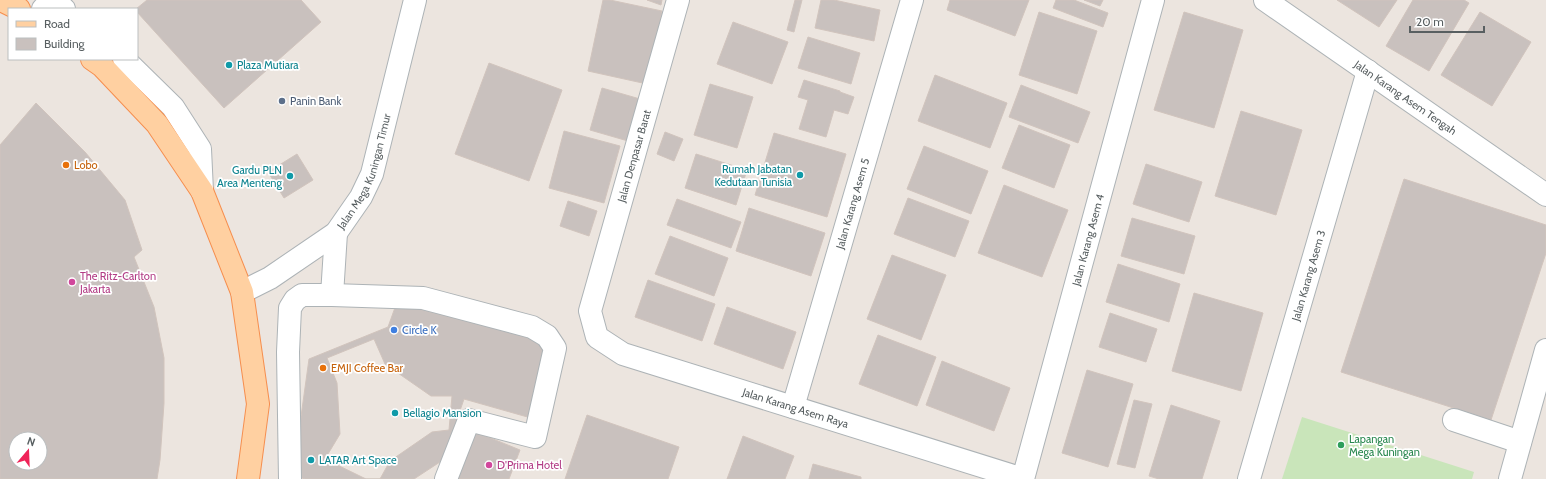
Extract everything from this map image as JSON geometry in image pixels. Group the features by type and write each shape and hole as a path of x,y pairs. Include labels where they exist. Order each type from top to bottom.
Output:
{"main road":[{"path":"1,0 17,8"},
{"path":"93,60 102,66 157,124 202,191 242,292 258,404 248,479"}],"street":[{"name":"Jalan Mega Kuningan Timur","path":"242,292 270,278 336,233 361,197 372,174 416,0"},
{"name":"Jalan Denpasar Barat","path":"590,311 678,0"},
{"name":"Jalan Karang Asem 5","path":"793,407 912,0"},
{"name":"Jalan Karang Asem 4","path":"1022,479 1153,0"},
{"name":"Jalan Karang Asem Tengah","path":"1265,0 1546,195"},
{"path":"44,8 51,3 55,3 62,8"},
{"path":"125,60 172,107 200,149 202,191"},
{"name":"Jalan Karang Asem 3","path":"1248,479 1368,71"},
{"path":"332,295 336,233"},
{"path":"290,479 288,352 290,308 295,300 302,295 423,298 532,327 547,336 555,348 535,437 469,420 446,479"},
{"name":"Jalan Karang Asem Raya","path":"590,311 597,337 622,354 1022,479"},
{"path":"1510,479 1546,350"},
{"path":"1454,420 1520,442"}],"green space":[{"name":"Lapangan Mega Kuningan","path":"1302,417 1474,472 1472,479 1282,479"}],"building":[{"name":"Plaza Mutiara","path":"147,0 301,0 321,22 224,108 138,13 137,8"},
{"path":"603,0 610,0 662,11 647,84 588,71"},
{"path":"647,0 662,0 661,5"},
{"path":"795,0 802,0 794,32 787,30"},
{"path":"821,0 834,0 880,10 874,41 815,28"},
{"path":"950,0 1029,0 1015,36 947,10"},
{"path":"1056,0 1074,0 1108,13 1103,27 1053,8"},
{"path":"1084,0 1103,0 1100,6"},
{"path":"1337,0 1397,0 1379,27"},
{"path":"1413,0 1464,0 1469,3 1429,71 1386,46"},
{"path":"1039,12 1097,31 1077,94 1019,75"},
{"path":"1184,12 1243,30 1214,128 1154,110"},
{"path":"1480,12 1531,42 1492,106 1441,75"},
{"path":"733,22 788,42 772,84 717,64"},
{"path":"808,37 860,53 851,84 798,68"},
{"path":"489,63 562,90 529,181 455,154"},
{"path":"935,75 1007,103 990,148 918,121"},
{"path":"804,80 854,97 848,114 834,110 826,137 799,129 808,100 798,97"},
{"path":"710,84 753,97 737,148 694,135"},
{"path":"1021,85 1090,112 1078,143 1009,117"},
{"path":"602,88 640,99 628,141 590,130"},
{"name":"The Ritz-Carlton Jakarta","path":"36,103 85,152 125,200 142,250 134,257 154,307 164,358 164,403 160,460 157,479 0,479 0,145"},
{"path":"1241,111 1302,130 1276,215 1215,196"},
{"path":"1019,125 1070,145 1054,188 1002,168"},
{"path":"564,131 620,146 604,203 549,188"},
{"path":"665,132 683,139 674,161 657,154"},
{"name":"Rumah Jabatan Kedutaan Tunisia","path":"774,133 846,154 827,217 755,195"},
{"path":"924,146 988,171 971,214 907,189"},
{"name":"Gardu PLN Area Menteng","path":"297,154 313,180 284,198 268,172"},
{"path":"696,154 747,170 736,205 685,188"},
{"path":"1146,164 1202,182 1189,222 1133,204"},
{"path":"1404,179 1546,225 1546,253 1491,420 1341,372"},
{"path":"1004,185 1068,210 1042,277 978,253"},
{"path":"908,198 969,221 955,257 894,234"},
{"path":"677,199 741,222 731,248 667,225"},
{"path":"568,201 597,211 589,236 560,226"},
{"path":"749,208 825,233 811,276 736,251"},
{"path":"1132,218 1195,236 1184,274 1121,256"},
{"path":"670,236 728,258 714,296 655,274"},
{"path":"892,255 946,275 921,340 867,319"},
{"path":"1118,264 1180,284 1169,322 1106,302"},
{"path":"648,280 715,304 702,341 635,317"},
{"path":"1194,293 1263,313 1241,391 1172,371"},
{"path":"397,302 550,340 531,418 464,399 443,460 414,479 305,479 296,476 299,431 309,359 388,327"},
{"path":"727,307 796,332 783,369 714,344"},
{"path":"1110,313 1157,329 1146,362 1099,347"},
{"path":"878,335 936,357 917,406 859,384"},
{"name":"Bellagio Mansion","path":"374,339 385,364 431,396 452,396 449,430 432,432 390,461 380,479 366,479 325,459 340,434 337,383 327,358"},
{"path":"942,361 1010,388 994,431 926,405"},
{"path":"1087,370 1133,384 1108,467 1062,453"},
{"path":"1134,400 1152,404 1135,468 1117,464"},
{"path":"1171,405 1220,421 1202,479 1159,479 1149,476"},
{"path":"587,415 679,447 668,479 565,479"},
{"name":"D'Prima Hotel","path":"476,432 520,450 509,479 457,479"},
{"path":"743,436 794,456 785,479 727,479"},
{"path":"813,464 861,477 861,479 809,479"}],"place":[{"name":"Plaza Mutiara","path":"229,65"},
{"name":"Panin Bank","path":"282,101"},
{"name":"Lobo","path":"66,165"},
{"name":"Rumah Jabatan Kedutaan Tunisia","path":"800,175"},
{"name":"Gardu PLN Area Menteng","path":"290,176"},
{"name":"The Ritz-Carlton Jakarta","path":"72,282"},
{"name":"Circle K","path":"394,330"},
{"name":"EMJI Coffee Bar","path":"323,368"},
{"name":"Bellagio Mansion","path":"395,413"},
{"name":"Lapangan Mega Kuningan","path":"1341,445"},
{"name":"LATAR Art Space","path":"311,460"},
{"name":"D'Prima Hotel","path":"489,465"}]}
